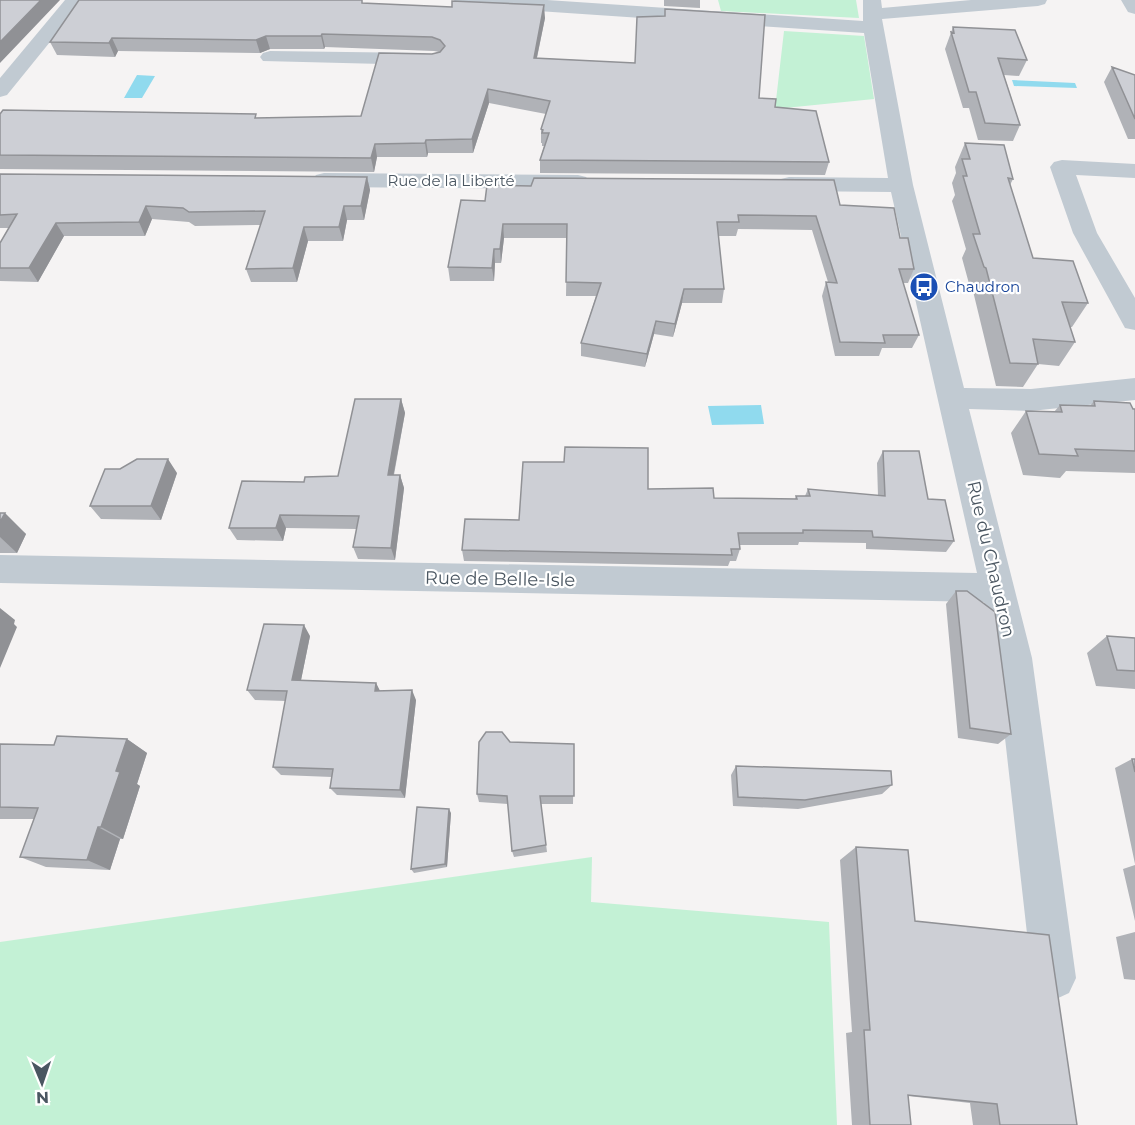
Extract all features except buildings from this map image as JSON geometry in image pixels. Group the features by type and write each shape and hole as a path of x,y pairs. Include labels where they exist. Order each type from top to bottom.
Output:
{"street":[{"path":"0,91 75,0"},
{"path":"463,0 873,14 1038,0"},
{"path":"1130,0 1135,8"},
{"name":"Rue du Chaudron","path":"873,14 901,185 1014,658 1059,1010"},
{"path":"270,57 434,59"},
{"path":"1133,311 1084,233 1062,167 1134,172"},
{"name":"Rue de la Liberté","path":"296,180 605,183"},
{"path":"771,184 901,185"},
{"path":"952,398 1031,400 1135,389"},
{"name":"Rue de Belle-Isle","path":"0,569 999,588"}],"green space":[{"path":"718,0 856,0 859,18 721,11"},
{"path":"784,31 864,36 874,99 775,109"},
{"path":"592,857 591,902 829,922 837,1125 0,1125 0,942"}],"water":[{"path":"137,75 155,76 142,98 124,98"},
{"path":"1012,80 1075,83 1077,88 1014,86"},
{"path":"761,405 764,424 712,425 708,406"}],"place":[{"name":"Chaudron","path":"924,287"}]}
